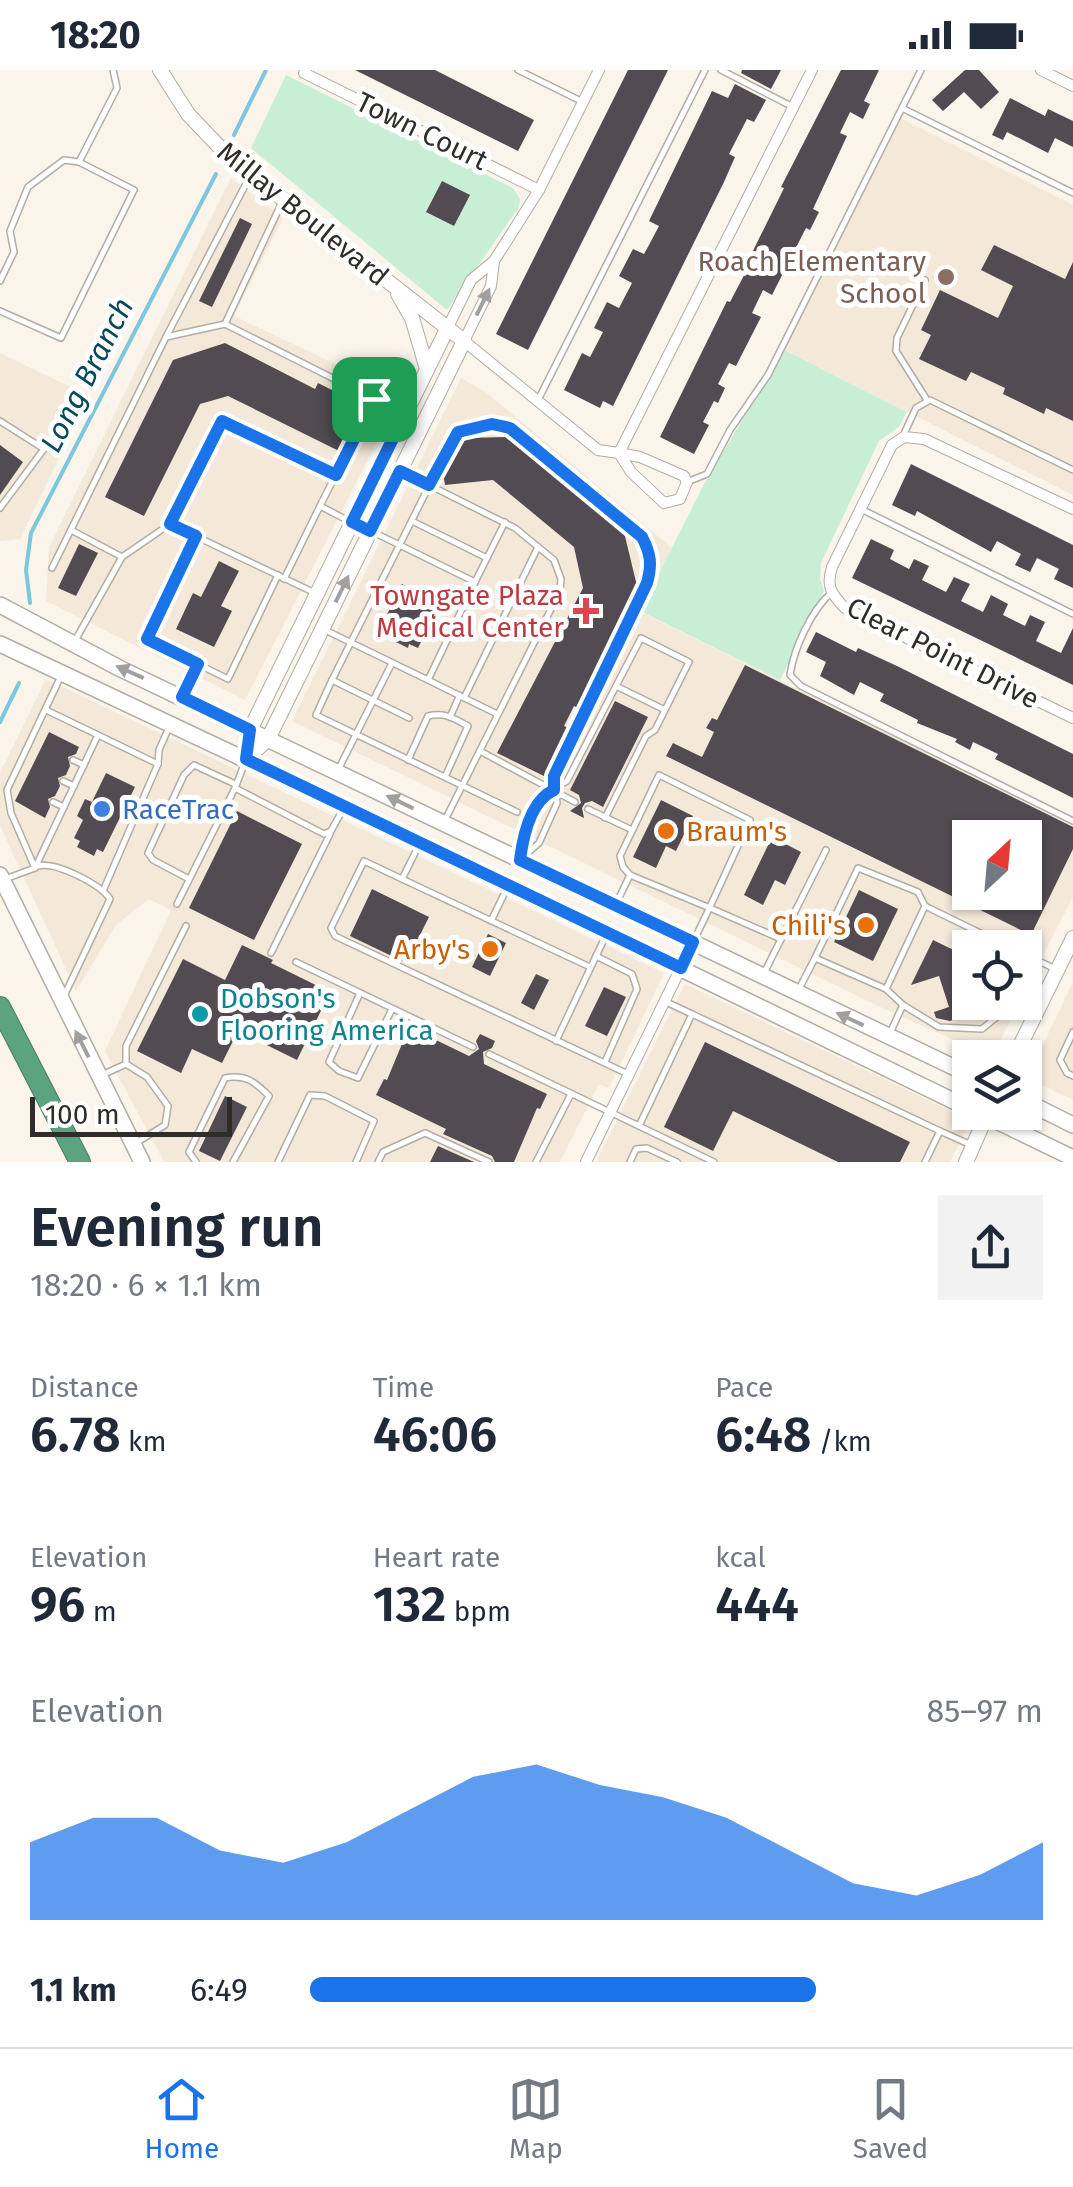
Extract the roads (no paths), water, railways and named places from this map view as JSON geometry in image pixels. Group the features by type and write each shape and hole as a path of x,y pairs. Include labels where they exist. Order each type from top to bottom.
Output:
{"highway":[{"path":"0,1007 80,1162"}],"main road":[{"path":"0,605 268,739 952,1067"},
{"path":"62,675 74,643"},
{"path":"0,644 952,1100"},
{"path":"508,885 520,860"},
{"path":"1,878 142,1162"},
{"path":"1042,1110 1073,1125"},
{"path":"1016,1130 1073,1158"}],"street":[{"name":"Millay Boulevard","path":"160,70 198,126 250,175 464,341"},
{"path":"246,759 250,730 471,280 494,261 539,190 600,70"},
{"path":"618,453 812,70"},
{"path":"1041,70 1073,86"},
{"name":"Town Court","path":"305,72 539,190"},
{"path":"246,759 268,739 491,286 494,261"},
{"path":"393,285 412,318 428,369"},
{"path":"464,341 598,450 640,456 684,476 687,482 680,499 664,503 631,472 618,453"},
{"path":"902,438 924,438 1073,509"},
{"name":"Clear Point Drive","path":"902,438 892,445 832,566 827,583 832,593 844,608 1073,718"},
{"path":"352,522 370,531"},
{"path":"1042,1002 1073,938"},
{"path":"586,1162 693,942"},
{"path":"966,1162 978,1130"}],"lane":[{"path":"79,162 117,88 113,70"},
{"path":"518,70 583,102"},
{"path":"537,402 705,70"},
{"path":"721,70 793,108"},
{"path":"687,482 707,474 730,430 768,376 921,70"},
{"path":"902,108 1073,193"},
{"path":"0,281 14,252 10,231 28,187 64,160 79,162 134,190 61,338 0,311"},
{"path":"52,568 250,175"},
{"path":"225,324 282,200"},
{"path":"926,280 897,338 896,351 927,400 1073,470"},
{"path":"893,294 914,304"},
{"path":"166,337 225,324 405,414"},
{"path":"196,536 147,639 228,680 374,399"},
{"path":"902,438 916,408 927,400"},
{"path":"0,421 44,449 0,508"},
{"path":"74,643 122,557 170,524 222,421 336,475"},
{"path":"517,812 316,714 458,432 481,425 504,426 627,522 650,551 652,567 554,776 558,803 539,842 520,860"},
{"path":"400,471 505,522 554,560 561,579 560,591 444,823"},
{"path":"320,506 352,522"},
{"path":"860,509 1073,614"},
{"path":"412,522 487,558"},
{"path":"428,680 505,522"},
{"path":"170,524 317,594"},
{"path":"71,530 122,557"},
{"path":"370,531 475,582"},
{"path":"450,716 538,547"},
{"path":"832,593 821,602 792,660 790,675 801,686 1073,821"},
{"path":"322,628 497,714"},
{"path":"520,860 523,835 542,795 567,781 641,638 690,662 654,730 646,736 605,818"},
{"path":"337,772 392,662"},
{"path":"182,697 198,664"},
{"path":"35,868 10,813 8,790 62,675"},
{"path":"332,680 409,718"},
{"path":"616,686 665,710"},
{"path":"46,710 158,764"},
{"path":"408,760 428,716 450,716 468,726 445,777"},
{"path":"103,890 158,764 159,750 170,724"},
{"path":"35,868 98,735"},
{"path":"31,740 42,745"},
{"path":"480,751 575,802"},
{"path":"177,904 246,759"},
{"path":"22,760 32,766"},
{"path":"73,760 84,765"},
{"path":"188,879 153,860 148,852 184,775 194,765 324,834 331,831"},
{"path":"693,942 710,908 750,820 659,775 620,856 623,868 630,875 710,908 781,939"},
{"path":"63,781 74,786"},
{"path":"11,782 22,787"},
{"path":"52,802 64,807"},
{"path":"270,953 344,806"},
{"path":"588,809 632,830"},
{"path":"402,879 420,842"},
{"path":"762,977 826,850"},
{"path":"590,968 364,861 331,928 334,936 628,1074"},
{"path":"1,878 50,864 103,890 110,899 61,1002"},
{"path":"797,994 858,868 918,892 925,906 974,930"},
{"path":"615,906 630,875"},
{"path":"491,921 508,885"},
{"path":"886,989 925,906"},
{"path":"126,1064 126,1046 186,926"},
{"path":"556,1041 608,933"},
{"path":"596,956 632,974 638,989 604,1063"},
{"path":"815,958 886,989 903,1005 939,1027 982,1029 993,1020"},
{"path":"296,962 473,1047"},
{"path":"1042,962 1058,970"},
{"path":"360,993 329,1062 339,1071 358,1078 392,1008"},
{"path":"664,1001 973,1146"},
{"path":"888,1037 903,1005"},
{"path":"639,1126 692,1014"},
{"path":"1073,1032 1060,1060 1073,1076"},
{"path":"489,1054 714,1162"},
{"path":"100,1077 126,1064"},
{"path":"126,1064 148,1077 168,1106 169,1115 160,1131 133,1145"},
{"path":"196,1162 190,1152 204,1122 226,1078 238,1075 254,1081 269,1096 233,1162"},
{"path":"536,1162 571,1094"},
{"path":"278,1162 310,1095 324,1096 374,1121 356,1162"},
{"path":"925,1162 940,1130"},
{"path":"378,1162 383,1152 426,1133 489,1162"},
{"path":"630,1162 636,1149 646,1148 677,1162"}],"waterway":[{"name":"Long Branch","path":"234,135 266,70"},
{"name":"Long Branch","path":"30,603 26,570 31,533 216,174"},
{"name":"Long Branch","path":"0,722 19,683"}],"place":[{"name":"Roach Elementary School","path":"946,277"},
{"name":"Towngate Plaza Medical Center","path":"586,611"},
{"name":"RaceTrac","path":"102,809"},
{"name":"Braum's","path":"666,831"},
{"name":"Chili's","path":"866,925"},
{"name":"Arby's","path":"490,949"},
{"name":"Dobson's Flooring America","path":"200,1014"}]}
